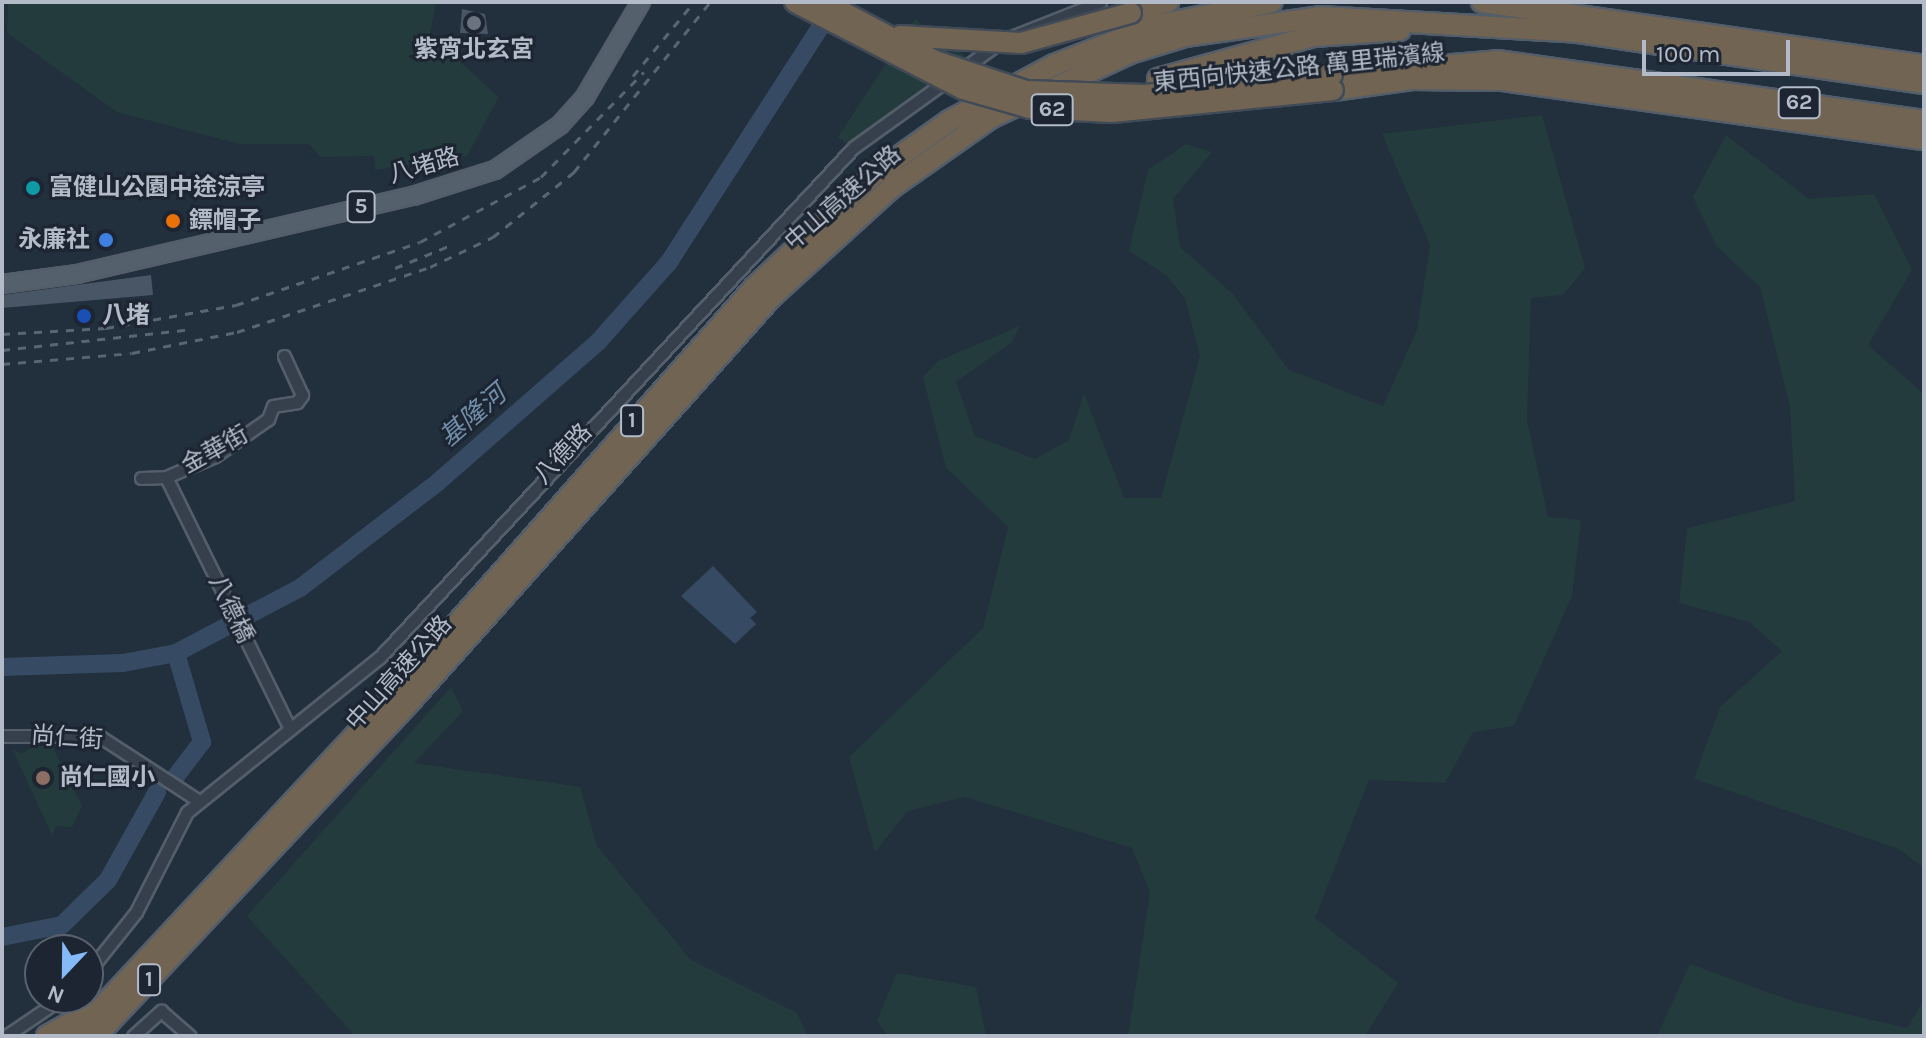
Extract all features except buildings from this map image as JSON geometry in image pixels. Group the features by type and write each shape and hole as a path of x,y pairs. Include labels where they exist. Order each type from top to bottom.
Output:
{"highway":[{"name":"東西向快速公路 萬里瑞濱線","path":"795,2 963,89 1030,108 1140,110 1332,82"},
{"path":"813,2 933,72 1002,96 1082,105 1158,79 1350,31 1578,32"},
{"name":"東西向快速公路 萬里瑞濱線","path":"824,2 935,61 1026,91 1145,95 1499,71 1677,95 1924,121"},
{"path":"838,2 890,33 937,43 1021,43 1168,2"},
{"name":"中山高速公路","path":"75,1036 408,679 744,299 875,174 949,121 1054,65 1154,26 1272,2"},
{"path":"1482,2 1924,66"},
{"path":"1531,2 1555,12"},
{"name":"中山高速公路","path":"96,1036 413,698 772,296 955,137 1130,53 1258,23 1388,17 1578,32 1924,83"},
{"name":"東西向快速公路 萬里瑞濱線","path":"1677,95 1924,139"},
{"path":"47,1036 106,1003"}],"main road":[{"name":"八堵路","path":"2,274 76,268 411,186 489,160 568,99 629,2"},
{"name":"八堵路","path":"2,284 413,196 495,170 560,125 585,97 641,2"}],"street":[{"name":"八德路","path":"104,952 136,912 173,832 199,801 380,657 863,139 958,66 1100,2"},
{"name":"金華街","path":"141,478 166,477 215,456 268,419 273,406 297,402 302,395 284,356"},
{"name":"金華街","path":"166,477 193,532"},
{"name":"八德橋","path":"193,532 290,729"},
{"name":"尚仁街","path":"2,736 99,736 130,750 199,801"},
{"path":"133,1036 161,1011 190,1036"},
{"path":"6,1036 19,1032 46,1014"}],"green space":[{"path":"8,2 436,2 430,35 499,97 467,156 375,170 374,156 320,157 309,144 239,144 117,112 7,33"},
{"path":"915,19 969,59 848,145 838,137"},
{"path":"1542,115 1585,268 1563,295 1531,298 1527,420 1548,517 1581,520 1572,596 1514,726 1473,732 1445,783 1369,780 1315,918 1398,983 1365,1036 1128,1036 1150,892 1132,848 965,797 908,811 875,852 849,757 983,628 1008,527 946,468 923,377 938,361 1020,326 1012,342 956,382 975,436 1035,459 1069,440 1084,393 1124,498 1161,498 1200,356 1185,298 1166,275 1129,251 1148,170 1186,144 1212,152 1173,199 1180,247 1233,294 1289,370 1383,406 1417,330 1430,245 1382,134"},
{"path":"1726,135 1809,199 1874,194 1912,270 1868,345 1924,394 1924,868 1899,849 1694,779 1720,707 1782,651 1749,622 1679,603 1687,528 1795,501 1790,407 1760,287 1717,247 1693,197"},
{"path":"451,687 463,711 414,763 580,787 597,846 691,960 797,1013 808,1036 355,1036 247,916"},
{"path":"39,741 53,748 82,806 72,827 55,826 53,837 12,749 22,754"},
{"path":"1690,964 1795,1002 1907,1028 1924,1000 1924,1036 1657,1036"},
{"path":"897,973 976,987 986,1036 887,1036 877,1020"}],"water":[{"path":"713,566 757,612 750,618 756,624 735,644 681,596"}],"waterway":[{"name":"基隆河","path":"2,667 123,663 176,653 300,588 438,482 598,342 669,262 834,6"},
{"path":"176,653 202,742 176,776"},
{"path":"2,937 62,925 108,880 157,792"}],"railway":[{"path":"633,76 694,2"},
{"path":"2,364 132,353 237,332 430,267 493,237 574,172 710,2"},
{"path":"2,334 106,328 236,305 420,242 541,177 644,72"},
{"path":"395,268 451,245"},
{"path":"2,350 193,329"}],"place":[{"name":"紫宵北玄宮","path":"474,23"},
{"name":"富健山公園中途涼亭","path":"33,188"},
{"name":"鏢帽子","path":"173,221"},
{"name":"永廉社","path":"106,240"},
{"name":"八堵","path":"84,316"},
{"name":"尚仁國小","path":"43,778"}]}
